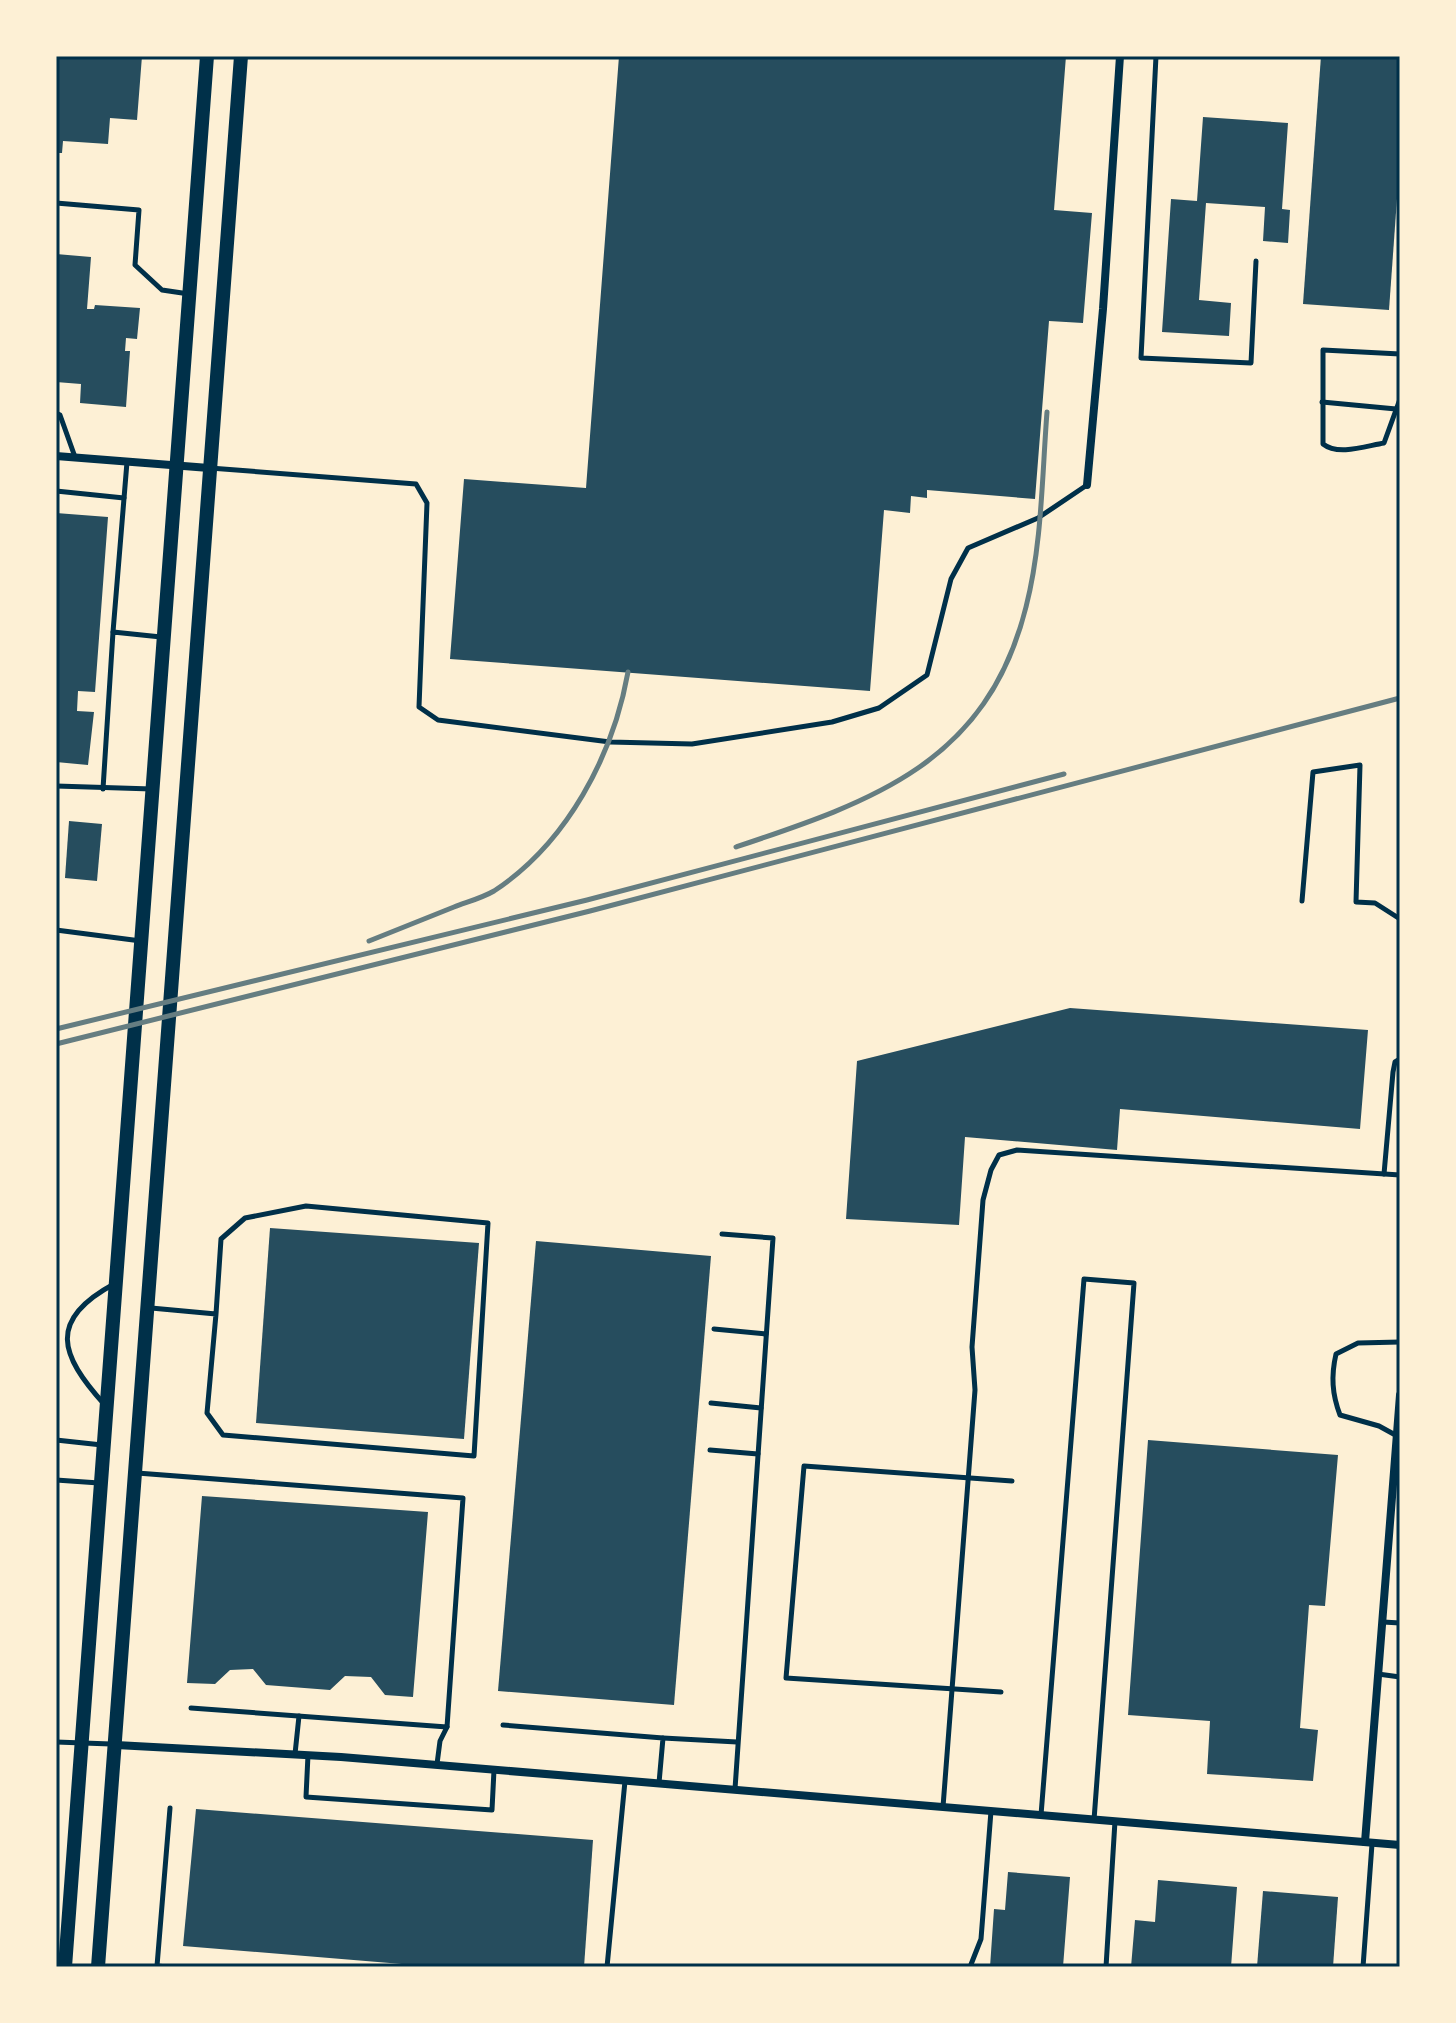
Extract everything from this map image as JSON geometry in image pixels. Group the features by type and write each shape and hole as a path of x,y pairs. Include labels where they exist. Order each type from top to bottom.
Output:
{"main road":[{"path":"65,1967 62,1944 81,1742 166,637 207,56"},
{"path":"98,1967 241,56"}],"street":[{"path":"1087,485 1103,309 1120,56"},
{"path":"56,456 209,468"},
{"path":"1369,1842 1378,1674 1397,1468 1400,1395"},
{"path":"116,1745 437,1765 1400,1845"}],"lane":[{"path":"1156,56 1141,358 1251,363 1256,261"},
{"path":"56,203 139,210 135,265 162,290 190,295"},
{"path":"1400,354 1323,350 1323,444 1329,449 1343,450 1384,443 1400,399"},
{"path":"1322,402 1396,409"},
{"path":"56,413 60,415 75,458"},
{"path":"103,789 127,462"},
{"path":"209,468 416,484 427,503 419,707 438,720 610,742 692,744 832,722 879,708 927,675 951,579 968,548 1038,518 1087,485"},
{"path":"56,491 124,498"},
{"path":"113,632 166,637"},
{"path":"1302,901 1313,772 1360,765 1356,902 1375,903 1400,919"},
{"path":"56,786 153,789"},
{"path":"56,930 142,941"},
{"path":"1384,1174 1393,1072 1395,1062 1400,1059"},
{"path":"943,1807 975,1390 972,1347 983,1200 991,1170 999,1155 1017,1150 1400,1175"},
{"path":"306,1206 488,1223 474,1456 223,1435 207,1413 216,1314 221,1239 245,1218 306,1206"},
{"path":"722,1234 773,1238 735,1790"},
{"path":"1041,1815 1084,1279 1134,1283 1094,1820"},
{"path":"106,1407 80,1377 69,1352 66,1333 76,1313 93,1296 115,1284"},
{"path":"149,1308 216,1314"},
{"path":"714,1329 766,1334"},
{"path":"1398,1437 1379,1426 1340,1415 1333,1396 1333,1370 1336,1354 1358,1343 1400,1342"},
{"path":"711,1403 761,1408"},
{"path":"56,1440 103,1445"},
{"path":"710,1450 758,1454"},
{"path":"1001,1692 786,1678 804,1466 1012,1481"},
{"path":"136,1473 463,1498 447,1727 440,1741 437,1765"},
{"path":"56,1480 100,1483"},
{"path":"1383,1622 1400,1623"},
{"path":"1378,1674 1400,1677"},
{"path":"191,1708 447,1727"},
{"path":"295,1754 299,1716"},
{"path":"503,1725 738,1742"},
{"path":"659,1784 663,1738"},
{"path":"56,1742 116,1745"},
{"path":"308,1755 306,1797 492,1810 494,1770"},
{"path":"607,1967 625,1781"},
{"path":"168,1967 157,1966 170,1808"},
{"path":"970,1967 981,1939 991,1811"},
{"path":"1106,1967 1115,1821"},
{"path":"1363,1967 1369,1842"}],"building":[{"path":"56,56 142,56 137,120 110,118 108,144 63,141 62,153 56,153"},
{"path":"619,56 1066,56 1054,210 1092,213 1083,323 1049,321 1035,499 927,490 927,498 911,496 910,513 884,510 870,691 450,659 464,479 586,488"},
{"path":"1321,56 1400,56 1400,157 1389,310 1303,304"},
{"path":"1203,117 1288,123 1282,209 1290,210 1288,243 1263,241 1265,207 1206,203 1199,300 1231,303 1229,336 1162,332 1171,199 1197,201"},
{"path":"56,254 91,257 87,309 94,309 95,305 140,308 137,339 126,338 125,351 130,351 126,407 80,403 81,384 56,382"},
{"path":"56,513 108,517 95,692 78,691 77,711 94,712 88,765 56,762"},
{"path":"69,821 102,824 97,881 65,878"},
{"path":"1070,1008 1368,1030 1360,1129 1120,1109 1117,1150 965,1137 959,1225 846,1219 857,1061"},
{"path":"270,1228 479,1243 464,1439 256,1423"},
{"path":"536,1241 711,1256 674,1705 498,1691"},
{"path":"1148,1440 1338,1455 1325,1606 1309,1605 1300,1728 1318,1730 1313,1781 1207,1774 1210,1721 1128,1715"},
{"path":"202,1496 428,1512 413,1697 385,1695 371,1677 345,1676 330,1690 266,1685 253,1669 230,1670 215,1684 187,1683"},
{"path":"196,1809 593,1840 584,1967 438,1967 183,1946"},
{"path":"1008,1872 1070,1877 1063,1967 990,1967 994,1909 1005,1910"},
{"path":"1158,1880 1237,1887 1231,1967 1131,1967 1135,1920 1155,1922"},
{"path":"1263,1891 1338,1897 1333,1967 1257,1967"}],"railway":[{"path":"736,847 834,812 878,792 918,768 953,739 984,704 1008,660 1026,607 1041,510 1047,412"},
{"path":"369,941 494,891 544,848 565,823 598,766 621,704 628,672"},
{"path":"56,1044 590,911 1400,698"},
{"path":"56,1029 587,900 1064,774"}]}
